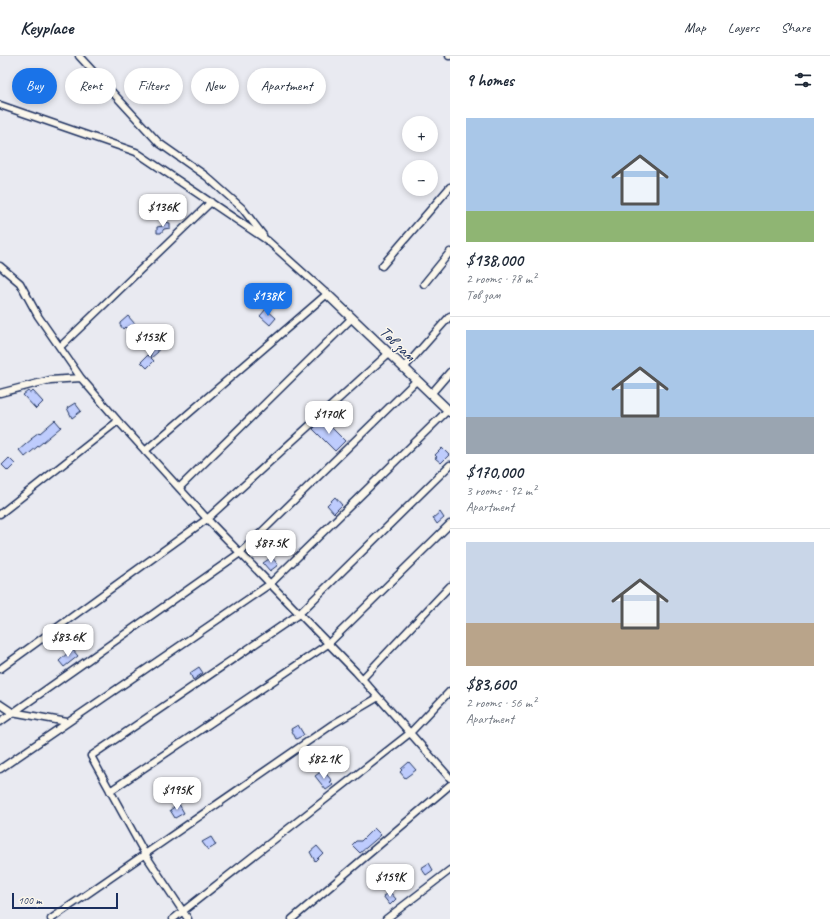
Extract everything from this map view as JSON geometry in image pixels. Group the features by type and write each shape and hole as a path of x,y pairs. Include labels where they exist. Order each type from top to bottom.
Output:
{"street":[{"path":"79,56 159,143 206,176 237,203 268,241"},
{"path":"0,105 136,152 268,241 327,294 145,451"},
{"path":"382,266 450,187"},
{"path":"60,347 211,202"},
{"path":"424,284 450,252"},
{"path":"0,266 20,283 38,316 81,378 118,421 207,519 362,679 450,778"},
{"name":"Төв зам","path":"327,294 449,411"},
{"path":"404,368 450,316"},
{"path":"179,488 352,318"},
{"path":"0,669 207,519 389,353"},
{"path":"431,394 450,372"},
{"path":"0,393 50,380 81,378"},
{"path":"0,722 12,712 240,553 417,380"},
{"path":"0,769 270,584 449,411"},
{"path":"0,514 118,421"},
{"path":"188,919 145,854 91,756 299,614 450,465"},
{"path":"110,791 328,644 450,524"},
{"path":"362,679 450,586"},
{"path":"173,919 184,912 410,733 450,691"},
{"path":"51,919 334,724 378,698"},
{"path":"0,704 12,712 67,722"},
{"path":"292,919 450,785"},
{"path":"386,919 450,870"}],"building":[{"path":"165,222 170,223 170,228 164,229 161,233 157,233 157,227 163,226"},
{"path":"266,309 276,318 270,325 260,316"},
{"path":"128,316 135,324 128,330 125,327 123,329 120,323"},
{"path":"153,348 158,349 158,352 151,358 154,361 147,368 141,362 148,355 150,357"},
{"path":"28,391 31,393 33,391 43,402 36,409 23,395"},
{"path":"75,403 81,411 72,418 67,408"},
{"path":"323,419 345,441 335,451 313,429"},
{"path":"55,420 61,427 25,457 19,450 32,439 31,438 39,432 40,433"},
{"path":"442,448 449,455 441,463 435,458 437,457 435,455"},
{"path":"9,458 15,464 8,471 2,465"},
{"path":"335,497 342,505 334,513 327,505"},
{"path":"440,512 444,518 437,524 433,518"},
{"path":"272,557 278,565 270,571 263,563"},
{"path":"72,649 78,656 64,667 59,661"},
{"path":"199,667 203,673 193,680 190,673"},
{"path":"298,725 304,735 296,739 291,729"},
{"path":"409,762 416,770 405,778 400,772 402,770 401,769"},
{"path":"323,770 332,781 330,782 333,785 326,790 315,776"},
{"path":"179,804 184,813 175,818 170,810"},
{"path":"374,828 381,835 360,853 352,845 356,841 361,841"},
{"path":"211,837 216,845 208,850 202,842"},
{"path":"317,846 323,853 315,861 310,852"},
{"path":"429,863 433,870 426,875 421,868"},
{"path":"390,892 396,899 390,905 383,896"}]}
